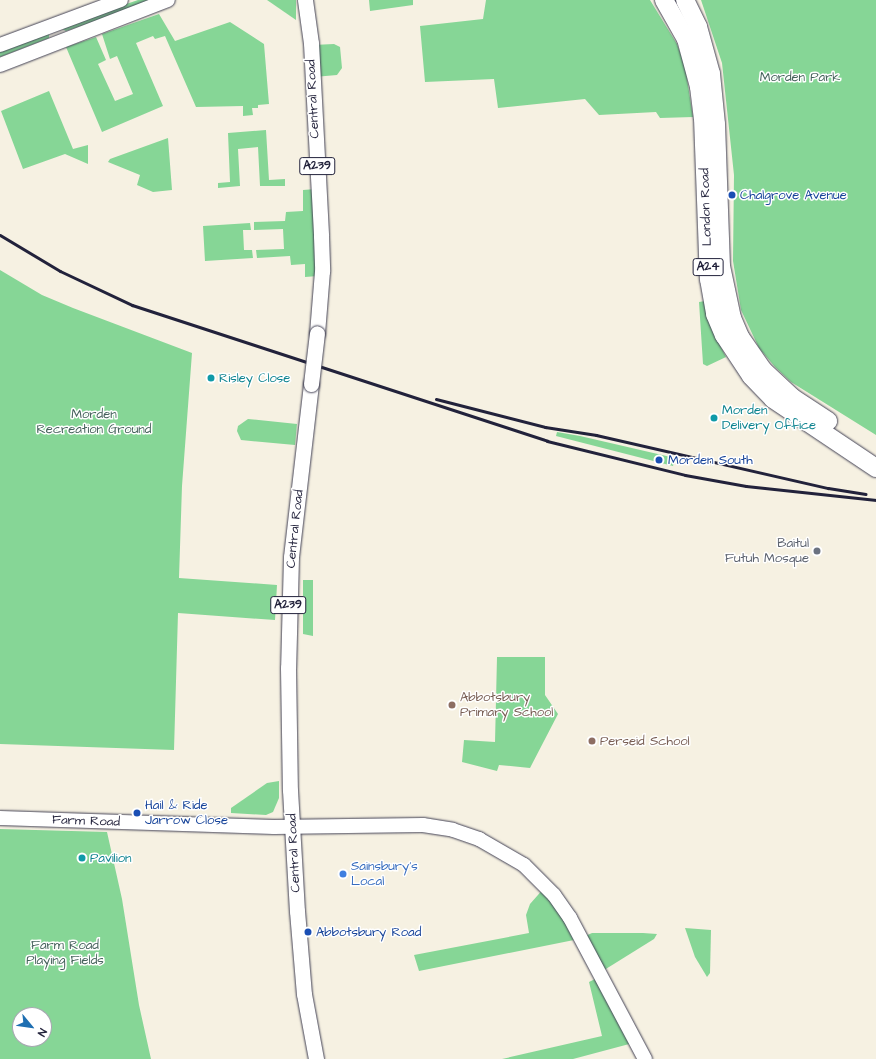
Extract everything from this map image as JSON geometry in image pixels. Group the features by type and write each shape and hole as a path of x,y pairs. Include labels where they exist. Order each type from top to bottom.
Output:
{"highway":[{"name":"London Road","path":"664,0 686,39 699,87 703,118 709,279 715,314 724,335 750,376 773,399 876,468"},
{"name":"London Road","path":"684,0 698,27 711,74 716,124 721,266 732,318 750,353 778,386 802,405 876,454"}],"main road":[{"name":"Central Road","path":"305,0 311,43 321,236 317,333 310,384 288,613 292,827 304,994 316,1059"}],"street":[{"path":"0,45 121,0"},
{"path":"0,65 153,2 168,0"},
{"path":"54,25 60,40"},
{"name":"Farm Road","path":"0,818 292,827"},
{"path":"292,827 423,825 453,830 479,839 524,865 554,894 570,918 645,1059"}],"green space":[{"path":"138,0 149,0 150,3 66,31 62,29 65,25"},
{"path":"267,0 296,0 296,20"},
{"path":"369,0 413,0 413,5 370,11"},
{"path":"486,0 650,0 677,44 685,66 693,117 660,118 656,112 599,115 585,99 498,108 494,79 425,82 420,26 483,19"},
{"name":"Morden Park","path":"701,0 876,0 876,435 791,382 775,367 759,348 741,310 733,261 734,175 722,63"},
{"path":"159,14 175,41 230,22 264,44 269,104 258,105 258,108 252,108 253,115 243,116 243,106 196,107 165,36 155,39 153,36 136,43 163,106 102,132 66,47 96,37 106,60 98,64 115,101 133,94 117,56 110,59 102,34"},
{"path":"49,33 49,38 0,57 0,50"},
{"path":"334,44 340,47 342,68 337,75 314,77 313,45"},
{"path":"49,91 73,149 88,145 88,164 65,154 23,169 1,111"},
{"path":"266,130 269,180 285,179 285,186 260,186 258,147 238,149 240,186 218,188 218,183 230,182 228,133"},
{"path":"168,138 172,190 153,192 137,185 140,175 108,162 110,159"},
{"path":"316,189 318,276 305,277 305,264 291,265 290,256 257,258 256,250 284,249 283,229 254,230 254,222 285,221 286,212 303,211 303,190"},
{"path":"250,223 251,230 243,230 244,250 252,250 253,258 205,261 203,226"},
{"name":"Morden Recreation Ground","path":"0,270 42,295 192,353 182,486 179,578 277,585 275,620 178,613 174,750 0,744"},
{"path":"705,301 710,325 726,357 707,366 703,364 699,302"},
{"path":"248,419 297,424 295,445 241,440 237,431 238,426"},
{"path":"557,432 675,458 673,466 556,436"},
{"path":"303,580 313,580 313,636 303,634"},
{"path":"497,657 545,657 545,695 558,714 530,768 499,765 497,771 462,762 464,740 495,742"},
{"path":"279,781 279,798 273,812 266,815 231,813 231,808 267,783"},
{"name":"Farm Road Playing Fields","path":"0,829 107,832 122,899 139,1005 151,1059 0,1059"},
{"path":"545,887 579,939 419,971 414,955 529,933 526,915 530,904"},
{"path":"685,928 711,930 710,973 707,977 695,957"},
{"path":"592,933 657,934 654,939 601,972 583,937"},
{"path":"599,977 633,1043 573,1059 502,1059 602,1036 589,982"}],"railway":[{"path":"0,235 60,271 132,305 547,441 685,475 746,486 876,500"},
{"path":"436,399 545,427 596,435 828,488 866,494"}],"place":[{"name":"Chalgrove Avenue","path":"732,195"},
{"name":"Risley Close","path":"211,378"},
{"name":"Morden Delivery Office","path":"714,418"},
{"name":"Morden South","path":"659,460"},
{"name":"Baitul Futuh Mosque","path":"817,551"},
{"name":"Abbotsbury Primary School","path":"452,705"},
{"name":"Perseid School","path":"592,741"},
{"name":"Hail & Ride Jarrow Close","path":"137,813"},
{"name":"Pavilion","path":"82,858"},
{"name":"Sainsbury's Local","path":"343,874"},
{"name":"Abbotsbury Road","path":"308,932"}]}
